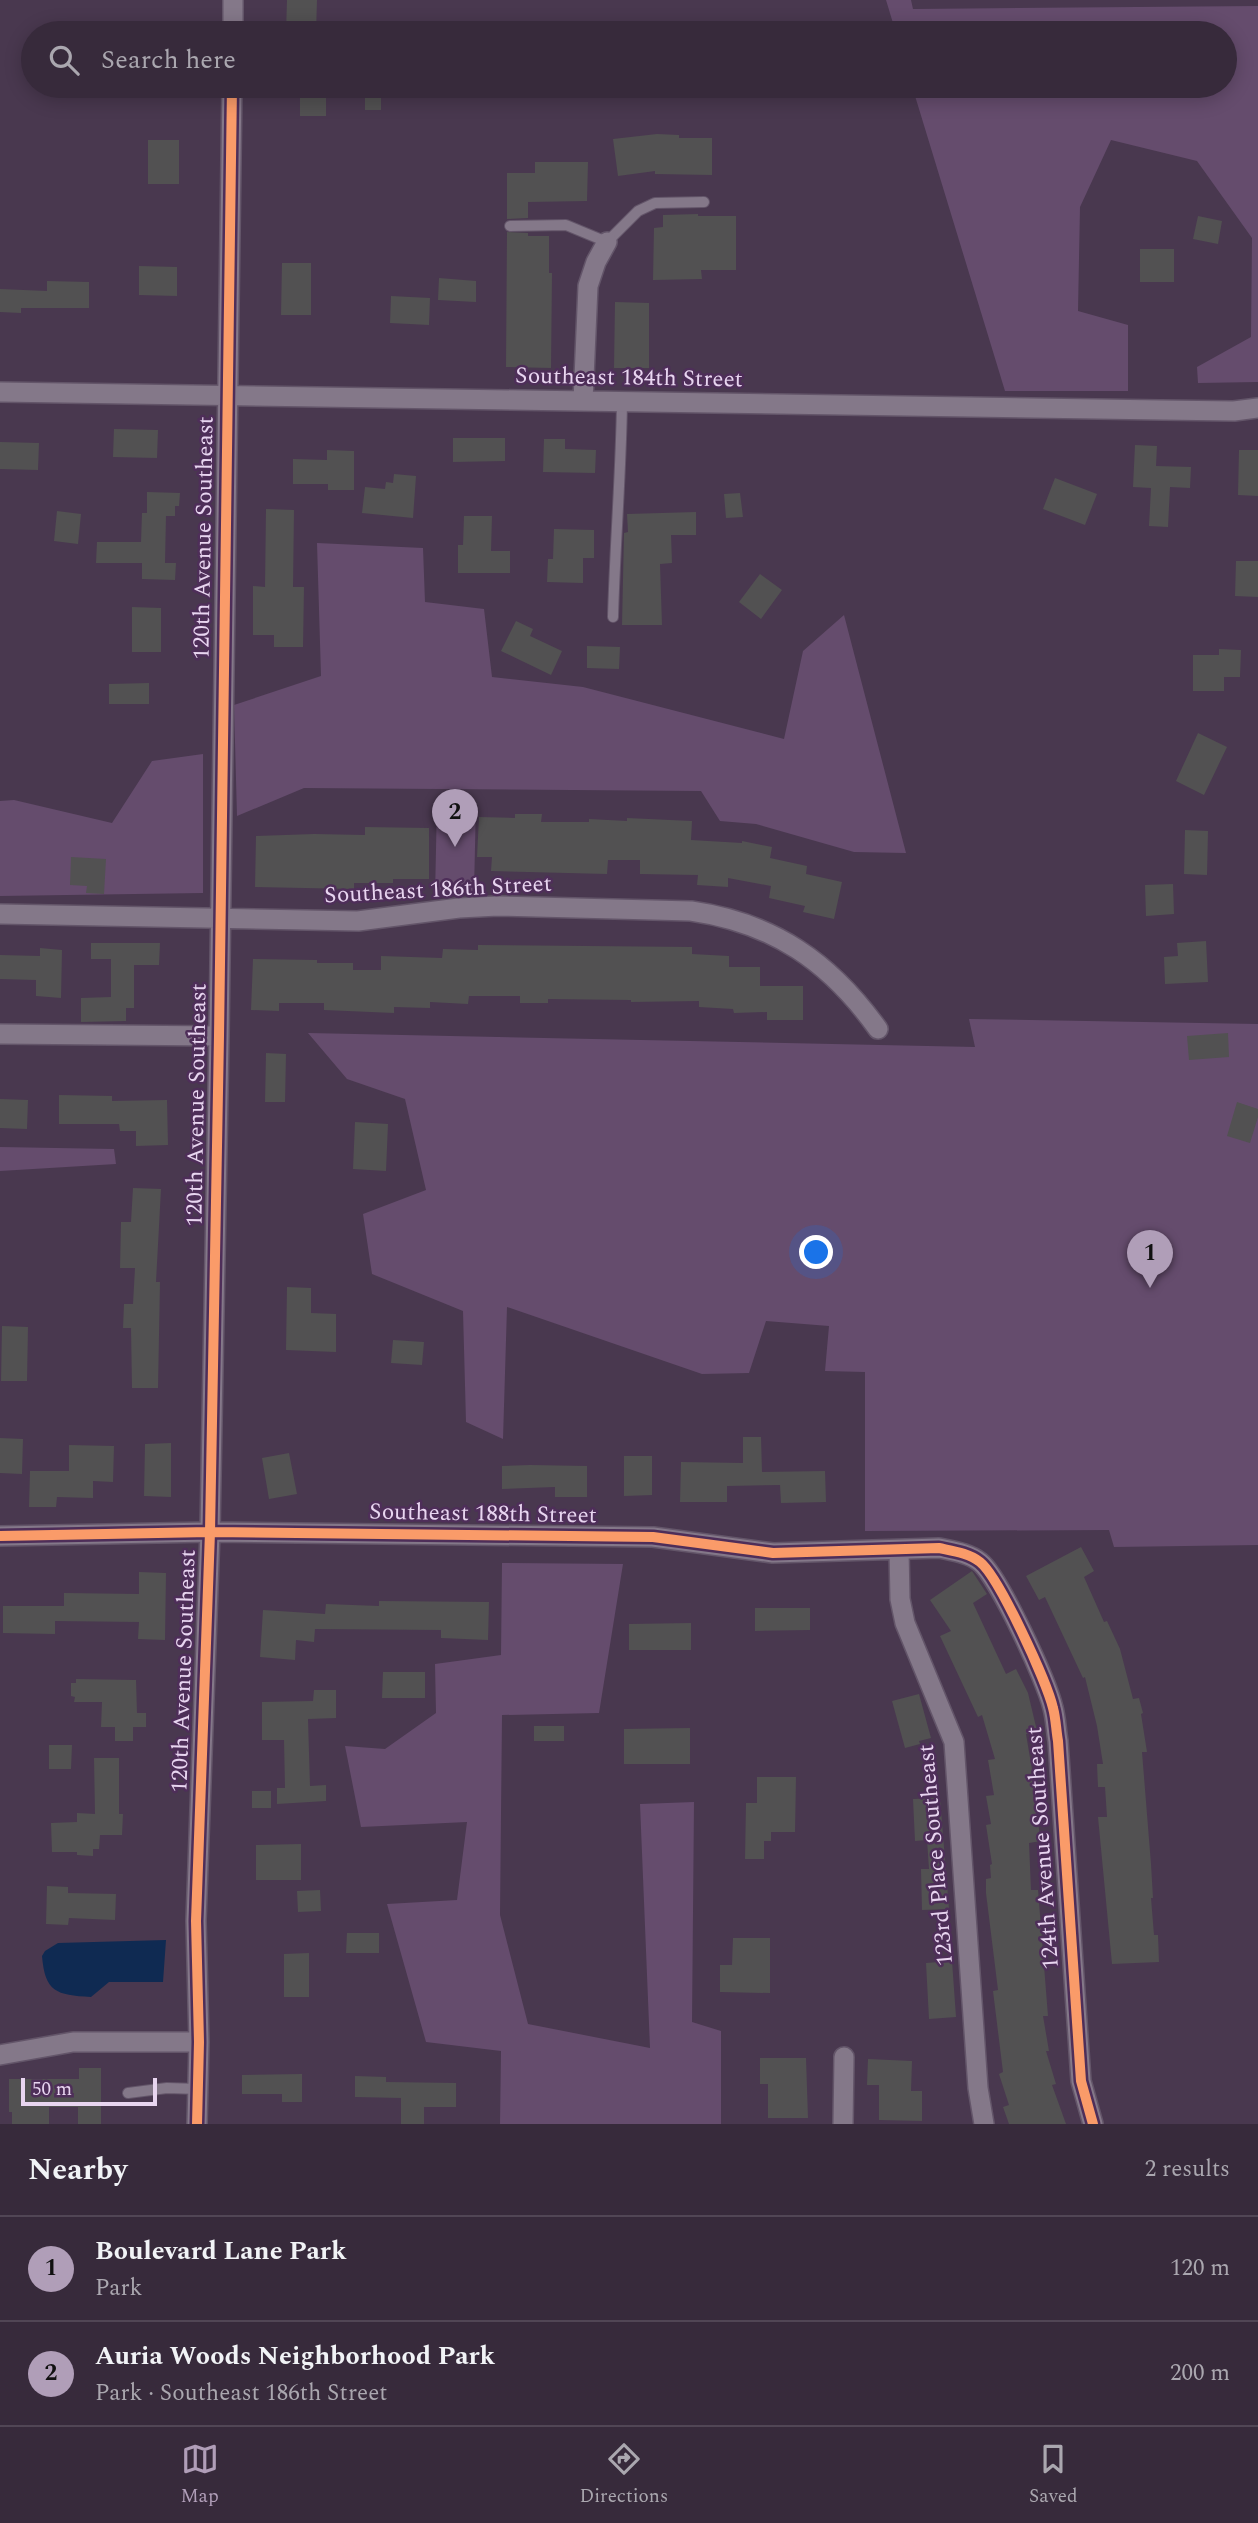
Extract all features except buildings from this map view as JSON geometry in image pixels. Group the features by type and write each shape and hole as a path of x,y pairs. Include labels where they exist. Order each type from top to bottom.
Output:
{"street":[{"path":"233,0 233,21"},
{"name":"120th Avenue Southeast","path":"197,2124 199,2042 196,1921 210,1532 232,98"},
{"path":"583,401 588,286 596,261 607,242"},
{"name":"Southeast 184th Street","path":"0,392 1234,411 1258,408"},
{"name":"Southeast 186th Street","path":"0,914 358,921 459,908 498,906 691,911 722,915 756,926 786,940 830,972 859,1002 878,1029"},
{"path":"0,1034 219,1036"},
{"name":"Southeast 188th Street","path":"0,1536 210,1532 653,1537 773,1553 939,1548 963,1553"},
{"name":"123rd Place Southeast","path":"899,1550 900,1598 905,1623 954,1742 978,2088 984,2124"},
{"name":"124th Avenue Southeast","path":"963,1553 978,1560 990,1571 1034,1659 1053,1707 1058,1741 1081,2081 1093,2124"},
{"path":"0,2055 73,2042 199,2042"},
{"path":"843,2124 844,2057"}],"lane":[{"path":"510,226 566,225 607,242 638,211 655,203 704,202"},
{"path":"613,617 622,402"},
{"path":"128,2093 167,2088 198,2089"}],"shaded area":[{"path":"886,0 911,0 913,9 1258,6 1258,382 1198,383 1197,367 1251,337 1252,238 1197,161 1111,140 1080,207 1078,311 1128,325 1128,391 1005,391 916,98 1237,98 1237,21 892,21"},
{"path":"317,543 423,548 425,602 484,609 492,677 583,687 784,739 803,651 844,615 906,853 854,852 756,824 720,821 701,791 304,788 237,816 234,705 321,676"},
{"path":"203,754 203,893 0,896 0,801 14,800 112,823 152,761"},
{"path":"437,802 476,803 474,891 435,896"},
{"path":"969,1019 1258,1024 1258,1545 1114,1547 1109,1530 865,1531 865,1372 825,1371 829,1326 766,1321 749,1373 702,1374 507,1307 503,1439 466,1422 463,1311 372,1274 363,1214 426,1190 405,1099 347,1079 308,1033 975,1047"},
{"path":"0,1147 114,1149 116,1164 0,1171"},
{"path":"502,1563 623,1564 599,1713 502,1715 500,1915 528,2024 650,2048 640,1804 694,1802 692,2022 721,2031 721,2124 500,2124 501,2051 426,2042 387,1904 457,1900 467,1822 361,1827 345,1746 385,1749 436,1713 435,1664 501,1655"}],"water":[{"path":"166,1940 163,1982 109,1982 91,1997 61,1993 54,1989 46,1977 42,1956 58,1943"}],"cycle path":[{"path":"197,2124 199,2042 196,1921 210,1532 232,98"},
{"path":"0,1536 210,1532 653,1537 773,1553 939,1548 976,1559 999,1587 1010,1608 1042,1676 1054,1712 1081,2081 1093,2124"}],"place":[{"name":"Auria Woods Neighborhood Park","path":"455,847"},
{"name":"Boulevard Lane Park","path":"1150,1288"}]}
